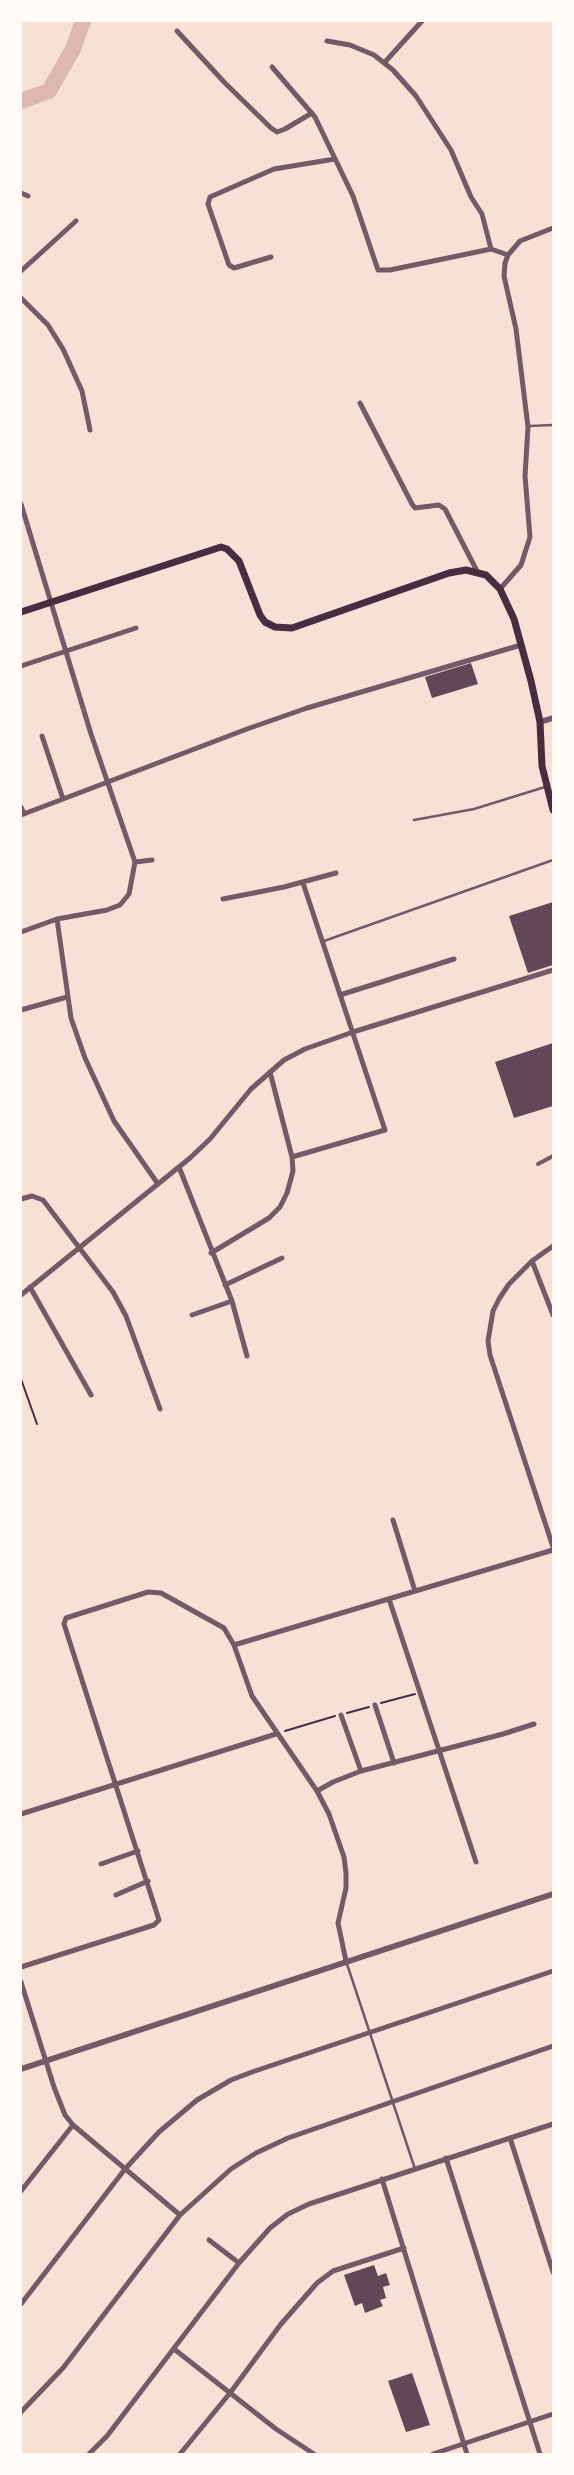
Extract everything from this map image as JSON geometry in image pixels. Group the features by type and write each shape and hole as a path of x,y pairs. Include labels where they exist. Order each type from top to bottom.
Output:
{"main road":[{"path":"21,612 221,547 227,549 239,561 260,615 265,622 275,627 292,628 449,573 466,570 486,574 500,589 511,608 540,722 542,766 553,810"}],"street":[{"path":"385,62 422,21"},
{"path":"177,31 277,132 312,113"},
{"path":"326,41 350,45 374,55 385,62 416,96 451,150 471,197 482,214 491,249"},
{"path":"272,67 312,113 353,196 378,270 390,270 491,249 508,255"},
{"path":"271,257 234,268 229,265 208,204 210,197 274,169 335,159"},
{"path":"21,193 28,196"},
{"path":"21,271 76,221"},
{"path":"500,589 510,580 521,565 530,537 525,476 528,427 516,329 504,276 508,255 520,241 553,228"},
{"path":"21,298 48,325 63,349 82,391 90,430"},
{"path":"360,403 412,504 415,508 439,505 445,509 477,571"},
{"path":"21,504 135,862 129,894 120,905 107,910 57,919 21,932"},
{"path":"21,666 136,628"},
{"path":"21,807 22,815 247,728 307,708 521,645"},
{"path":"540,722 553,718"},
{"path":"42,736 63,799"},
{"path":"135,862 152,860"},
{"path":"223,899 303,883 336,873"},
{"path":"292,1157 385,1130 303,883"},
{"path":"57,919 67,997 77,1037 104,1103 158,1184"},
{"path":"340,995 454,959"},
{"path":"21,1295 79,1246 179,1167 210,1139 242,1099 284,1060 305,1049 353,1032 553,970"},
{"path":"21,1010 67,997"},
{"path":"211,1253 269,1218 280,1207 287,1193 293,1171 292,1157 270,1072"},
{"path":"538,1164 553,1156"},
{"path":"179,1167 211,1253 232,1301 246,1356"},
{"path":"21,1199 32,1196 43,1200 79,1246 121,1306 160,1409"},
{"path":"234,1645 553,1548 490,1355 488,1341 491,1319 499,1299 509,1284 532,1260 553,1246"},
{"path":"225,1285 282,1258"},
{"path":"532,1260 553,1315"},
{"path":"30,1287 91,1395"},
{"path":"192,1315 232,1301"},
{"path":"393,1520 415,1591"},
{"path":"21,1967 154,1925 159,1920 64,1620 142,1593 156,1592 216,1622 230,1635 252,1696 317,1792 336,1828 344,1858 346,1888 338,1924 346,1960"},
{"path":"389,1599 476,1862"},
{"path":"375,1705 394,1763"},
{"path":"341,1715 361,1771"},
{"path":"317,1792 333,1782 361,1771 503,1734 534,1724"},
{"path":"21,1814 276,1734"},
{"path":"101,1864 138,1851"},
{"path":"116,1895 148,1881"},
{"path":"21,2069 346,1960 553,1894"},
{"path":"21,2304 125,2169 159,2132 177,2115 231,2080 370,2031 553,1971"},
{"path":"21,1982 60,2102 73,2126 180,2215"},
{"path":"21,2006 28,2004"},
{"path":"21,2412 63,2368 180,2215 231,2169 256,2153 288,2138 553,2046"},
{"path":"89,2454 107,2436 239,2264 270,2228 288,2214 309,2204 382,2179 553,2124"},
{"path":"21,2191 73,2126"},
{"path":"510,2138 553,2272"},
{"path":"446,2158 540,2454"},
{"path":"382,2179 467,2454"},
{"path":"209,2240 239,2264"},
{"path":"180,2454 230,2393 281,2324 317,2283 333,2271 404,2248"},
{"path":"174,2349 276,2429 314,2454"},
{"path":"433,2454 553,2414"}],"lane":[{"path":"528,427 553,425"},
{"path":"414,820 474,809 546,786"},
{"path":"322,941 553,860"},
{"path":"346,1960 415,2169"}],"path":[{"path":"21,1379 37,1424"}],"building":[{"path":"471,663 478,684 432,698 425,677"},
{"path":"553,902 553,965 528,973 509,916"},
{"path":"553,1043 553,1106 514,1118 495,1062"},
{"path":"374,2265 378,2276 386,2273 390,2285 383,2287 386,2298 380,2300 383,2306 365,2313 362,2303 355,2306 344,2275"},
{"path":"412,2373 430,2425 406,2432 388,2381"}],"waterway":[{"path":"21,101 49,91 73,49 83,21"}]}
